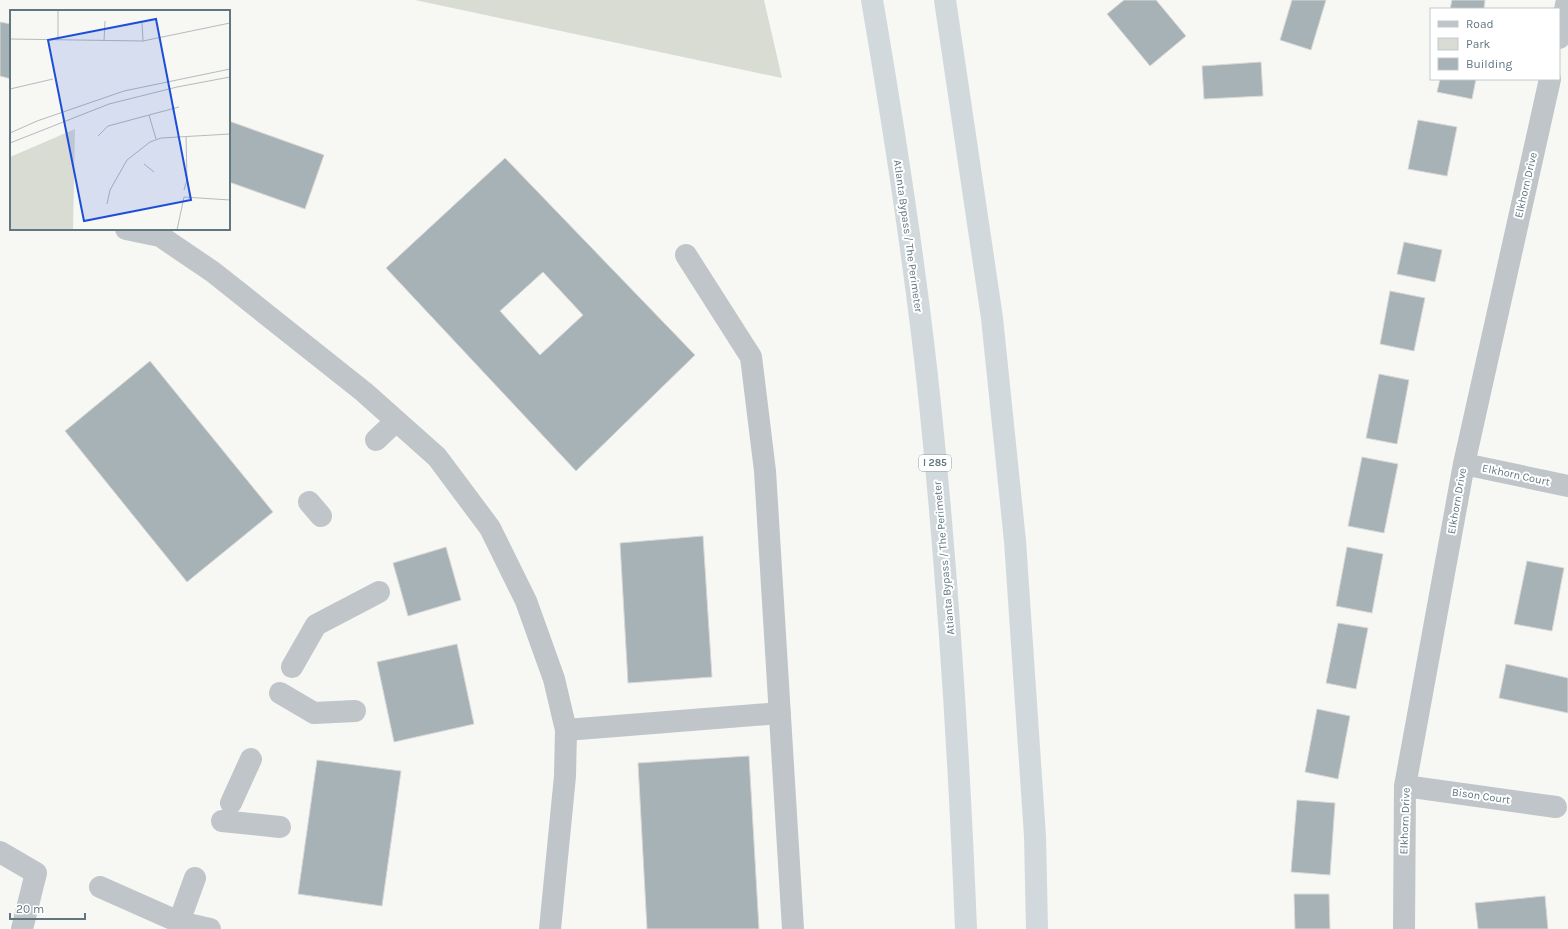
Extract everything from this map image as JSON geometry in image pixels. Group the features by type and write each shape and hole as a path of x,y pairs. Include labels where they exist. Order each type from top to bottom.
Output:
{"highway":[{"name":"Atlanta Bypass / The Perimeter","path":"872,0 905,206 930,403 950,627 962,814 966,929"},
{"path":"945,0 992,318 1015,541 1035,836 1037,929"}],"street":[{"path":"1560,34 1568,0"},
{"name":"Elkhorn Drive","path":"1404,929 1406,786 1464,464 1556,81"},
{"path":"135,230 162,233 364,392 437,458 490,528 526,601 554,679 566,730 565,776 550,929"},
{"path":"686,255 751,356 765,471 793,929"},
{"path":"376,440 396,420"},
{"name":"Elkhorn Court","path":"1464,464 1568,486"},
{"path":"292,667 316,625 379,592"},
{"path":"280,693 314,713 355,711"},
{"path":"566,730 780,713"},
{"path":"251,759 227,812 280,826"},
{"name":"Bison Court","path":"1406,786 1556,807"},
{"path":"0,852 36,873 22,929"},
{"path":"179,922 195,878"},
{"path":"100,887 179,922 210,929"}],"green space":[{"path":"415,0 764,0 782,78"}],"building":[{"path":"1124,0 1156,0 1186,36 1150,66 1107,14"},
{"path":"1292,0 1326,0 1311,50 1280,40"},
{"path":"1452,0 1485,0 1484,8 1450,8"},
{"path":"0,22 10,24 10,79 0,76"},
{"path":"1261,62 1263,96 1204,99 1202,66"},
{"path":"1440,80 1476,80 1472,99 1437,92"},
{"path":"1418,120 1457,127 1447,176 1408,169"},
{"path":"230,121 324,155 305,209 230,182"},
{"path":"505,158 695,355 576,471 386,268","holes":["543,272 583,315 540,355 500,311"]},
{"path":"1404,242 1442,250 1435,282 1397,274"},
{"path":"1390,291 1425,298 1414,351 1380,344"},
{"path":"150,361 273,512 187,582 65,431"},
{"path":"1379,374 1409,380 1397,444 1366,438"},
{"path":"1362,457 1398,464 1384,533 1348,526"},
{"path":"703,536 712,677 628,683 620,543"},
{"path":"446,547 461,600 408,616 393,563"},
{"path":"1347,547 1383,554 1372,613 1336,606"},
{"path":"1527,561 1564,568 1552,631 1514,624"},
{"path":"1338,623 1368,628 1356,689 1326,683"},
{"path":"457,644 474,724 394,742 377,662"},
{"path":"1506,664 1568,678 1568,713 1499,698"},
{"path":"1317,709 1350,716 1338,779 1305,772"},
{"path":"749,756 759,929 647,929 638,763"},
{"path":"317,760 401,771 382,906 298,894"},
{"path":"1297,800 1335,803 1330,875 1291,872"},
{"path":"1294,894 1329,894 1330,929 1295,929"},
{"path":"1545,896 1548,929 1478,929 1475,903"}]}
